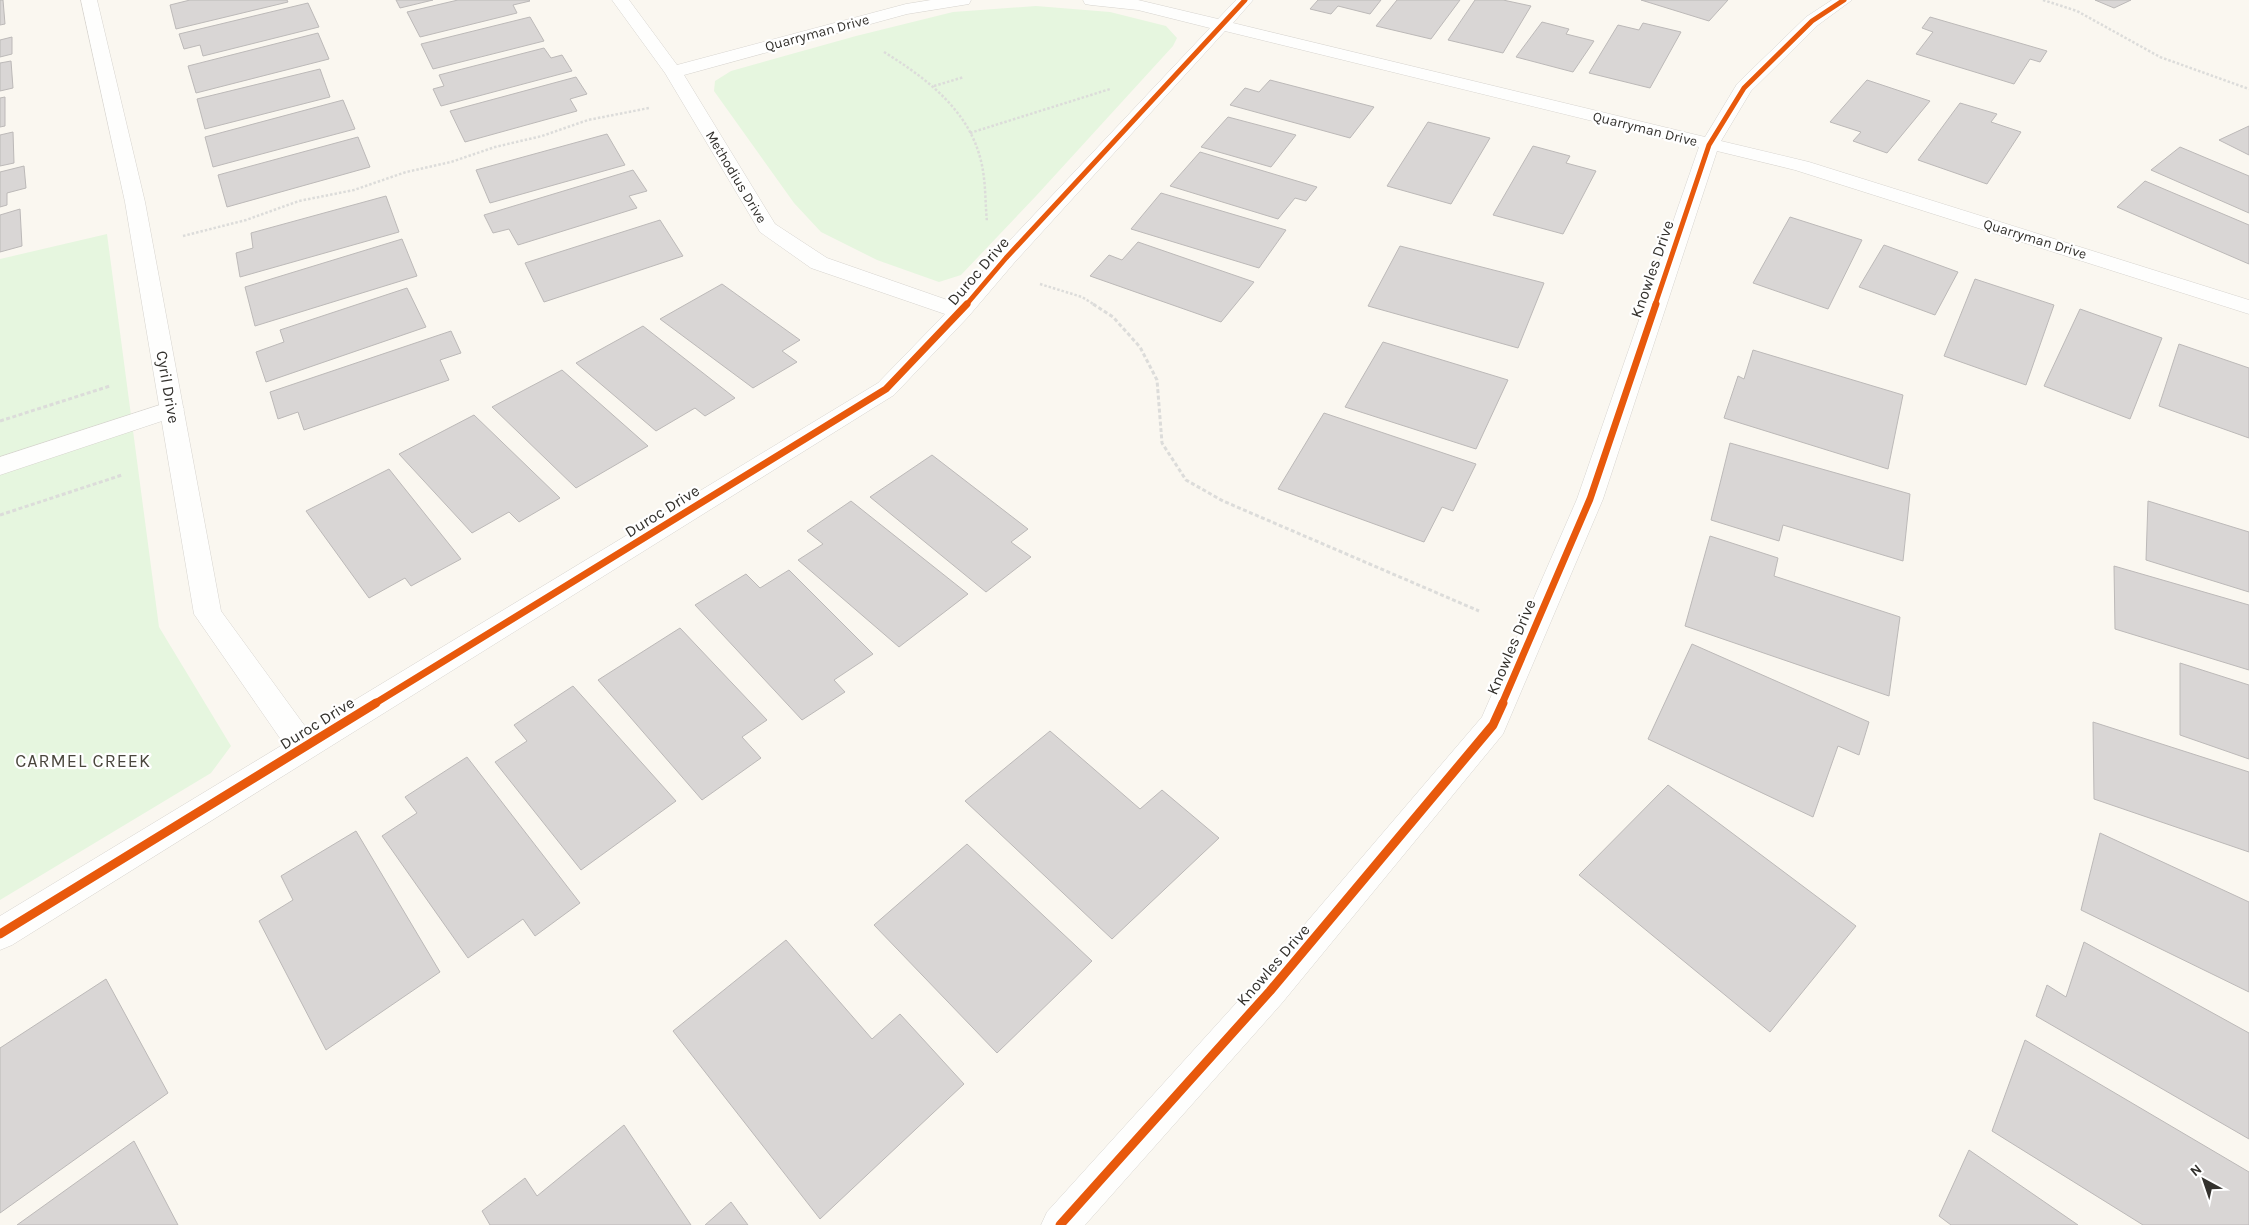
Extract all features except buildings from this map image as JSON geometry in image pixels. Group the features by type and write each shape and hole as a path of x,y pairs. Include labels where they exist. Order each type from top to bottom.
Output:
{"street":[{"name":"Cyril Drive","path":"89,0 135,202 208,614 304,748"},
{"name":"Methodius Drive","path":"620,0 673,72 766,228 819,263 960,312"},
{"name":"Quarryman Drive","path":"673,72 906,9 962,0"},
{"name":"Quarryman Drive","path":"1091,0 1138,6 1802,166 2249,307"},
{"name":"Duroc Drive","path":"0,934 886,389 960,312 1006,258 1245,0"},
{"name":"Knowles Drive","path":"1060,1225 1270,991 1493,725 1590,499 1709,145 1744,88 1812,21 1844,0"},
{"path":"0,466 172,410"}],"path":[{"path":"2043,0 2077,11 2160,57 2249,89"},
{"path":"880,50 918,73 934,86 962,119 980,153 988,227"},
{"path":"934,86 964,77"},
{"path":"970,133 1111,88"},
{"path":"183,236 246,220 299,201 354,190 406,172 452,162 494,147 542,136 588,120 649,108"},
{"path":"1040,284 1082,297 1113,317 1140,347 1157,380 1162,443 1186,480 1224,501 1479,611"},
{"path":"0,421 110,386"},
{"path":"0,515 122,475"}],"green space":[{"path":"1036,6 1110,12 1166,26 1177,38 1173,46 961,275 939,282 877,260 821,232 794,203 714,91 715,81 731,71 856,36 953,12"},
{"path":"107,234 159,627 231,746 211,773 0,900 0,259"}],"cycle path":[{"path":"0,934 886,389 960,312 1006,258 1245,0"},
{"path":"1060,1225 1270,991 1493,725 1590,499 1709,145 1744,88 1812,21 1844,0"}],"district":[{"name":"CARMEL CREEK","path":"83,761"}]}
